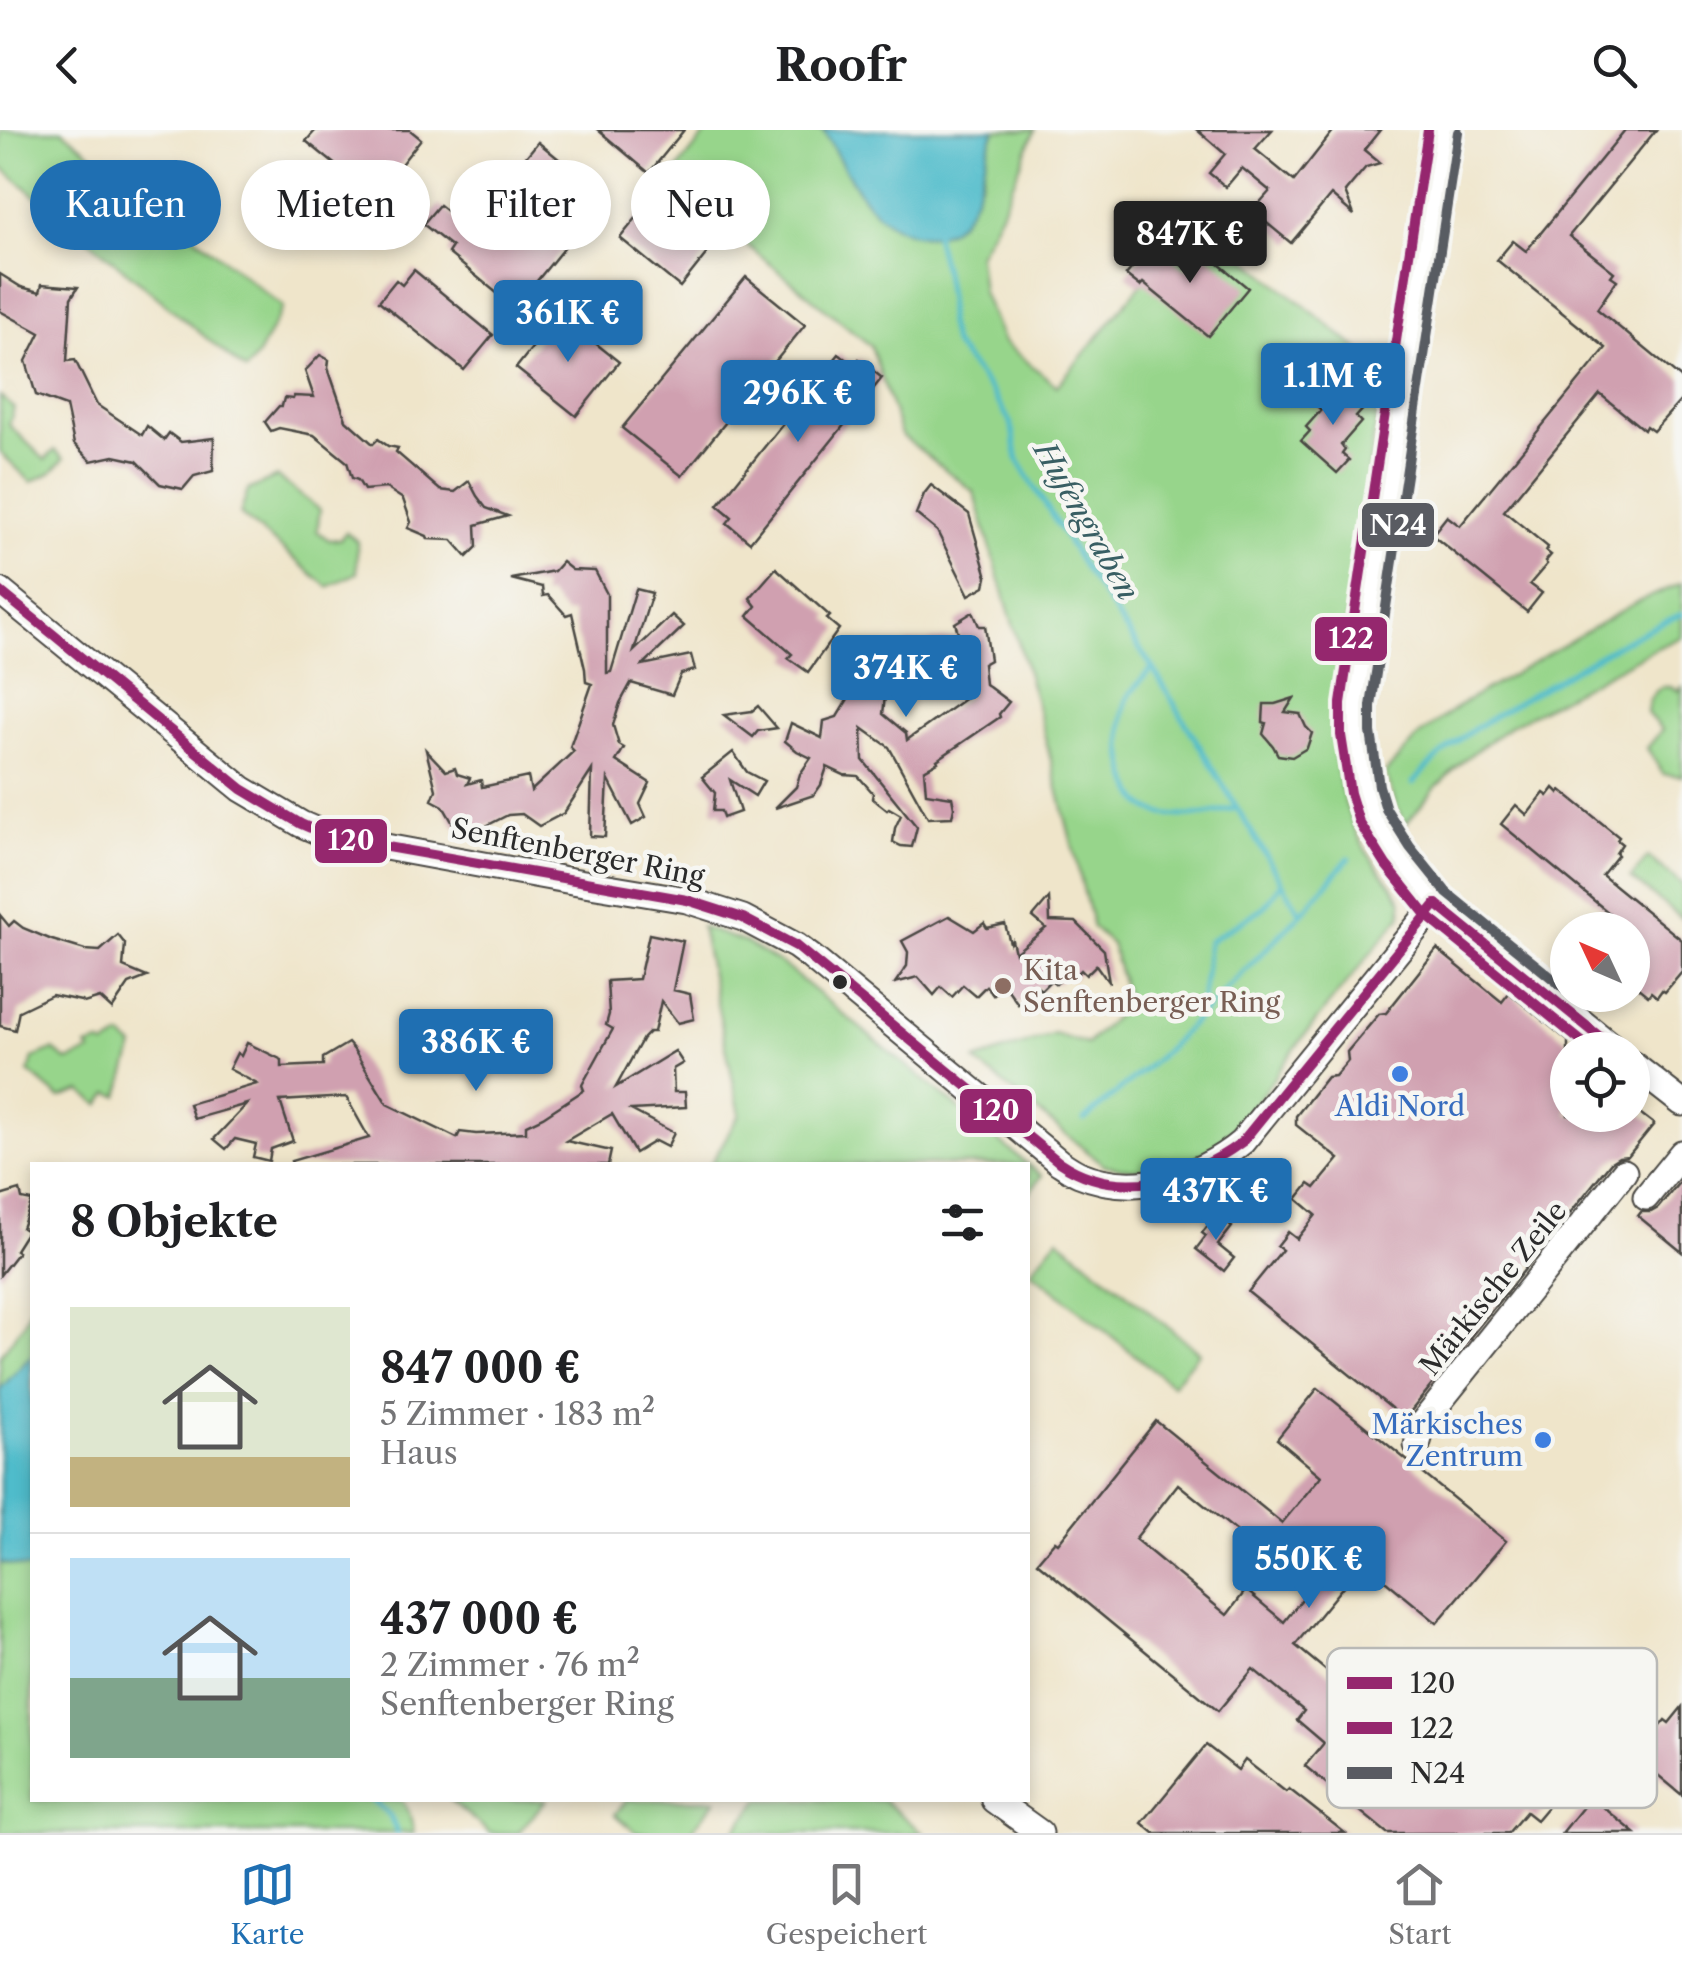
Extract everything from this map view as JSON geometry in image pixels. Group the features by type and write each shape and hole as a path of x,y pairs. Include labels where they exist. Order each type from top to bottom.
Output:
{"street":[{"path":"1444,130 1355,719 1361,771 1372,815 1386,840 1436,904 1594,1032"},
{"name":"Senftenberger Ring","path":"0,591 242,789 300,824 331,837 687,900 743,918 811,957 1059,1162 1079,1174 1114,1183 1151,1183 1186,1175 1216,1161 1242,1142 1436,904"},
{"path":"1650,1078 1682,1103"},
{"path":"1646,1197 1682,1154"},
{"name":"Märkische Zeile","path":"1417,1446 1424,1421 1624,1172"},
{"path":"997,1802 1040,1833"}],"green space":[{"path":"0,130 62,130 99,160 30,160 30,191 0,166"},
{"path":"709,130 823,130 859,191 981,184 995,130 1035,130 1001,212 978,255 982,292 1003,342 1057,386 1196,218 1384,370 1335,698 1334,738 1349,813 1365,849 1399,896 1401,916 1246,1115 1201,1154 1174,1165 1142,1169 1104,1165 975,1061 1054,1034 1087,1044 1128,1003 1111,944 1093,928 1039,713 974,492 901,435 871,346 753,250 770,250 770,160 685,160"},
{"path":"101,250 212,250 283,307 246,371"},
{"path":"0,396 14,408 9,425 45,460 55,450 64,459 51,473 31,482 0,452"},
{"path":"277,477 320,510 317,531 329,540 340,539 346,532 357,541 357,573 328,587 240,514 248,490"},
{"path":"1682,583 1682,637 1510,726 1466,758 1406,824 1385,773 1420,735 1460,705 1633,604"},
{"path":"1662,687 1678,691 1682,687 1682,776 1663,774 1647,748 1662,730 1647,713 1651,698"},
{"path":"1648,857 1682,884 1682,919 1631,878"},
{"path":"701,927 744,942 783,965 1025,1162 712,1162 740,1114"},
{"path":"122,1037 134,1047 119,1096 109,1093 100,1105 81,1091 60,1098 29,1072 33,1058 53,1050 68,1061 91,1052 87,1047 100,1043 105,1046"},
{"path":"1030,1166 1042,1176 1030,1191"},
{"path":"1058,1238 1199,1352 1172,1385 1031,1271"},
{"path":"30,1308 30,1357 0,1389 0,1356"},
{"path":"0,1563 30,1569 30,1802 403,1802 414,1833 0,1833"},
{"path":"452,1802 544,1802 518,1833 490,1833"},
{"path":"625,1802 714,1802 689,1833 637,1833 615,1814"},
{"path":"757,1802 885,1802 923,1833 733,1833"}],"water":[{"path":"823,130 995,130 967,212 944,232 918,235 891,224 868,204"},
{"path":"30,1357 30,1569 0,1563 0,1389"}],"building":[{"path":"316,130 410,130 421,139 404,160 329,160 306,141"},
{"path":"598,130 684,130 660,160 634,160"},
{"path":"1197,130 1272,130 1255,149 1294,181 1334,130 1380,130 1364,150 1380,163 1366,167 1345,192 1354,215 1331,195 1291,243 1262,219 1265,216 1255,208 1270,191 1242,168 1226,187 1209,173 1225,154"},
{"path":"1625,130 1656,130 1569,236 1614,272 1611,276 1617,280 1597,309 1682,379 1682,399 1653,431 1646,426 1644,430 1600,394 1504,511 1548,547 1546,551 1551,555 1530,584 1542,593 1527,612 1432,535 1447,516 1460,526 1606,348 1497,260 1513,241 1526,251"},
{"path":"538,142 560,160 523,160"},
{"path":"439,205 450,214 450,245 430,230 430,216"},
{"path":"631,224 631,247 620,238"},
{"path":"1154,242 1186,269 1202,250 1248,288 1208,336 1143,283 1140,286 1126,275"},
{"path":"450,250 562,250 515,308 448,253"},
{"path":"635,250 709,250 680,287"},
{"path":"414,270 493,335 464,370 379,301 396,280 402,285"},
{"path":"0,274 21,287 40,292 42,284 78,287 71,298 67,361 75,360 97,405 142,435 147,426 164,440 169,433 181,442 214,438 213,471 194,476 183,489 160,484 137,461 114,456 91,461 74,444 66,406 36,395 26,361 40,333 0,311"},
{"path":"746,277 805,325 682,476 622,428"},
{"path":"559,314 619,362 576,416 516,368"},
{"path":"839,354 854,366 859,359 882,378 750,542 727,523 732,517 718,505"},
{"path":"320,355 329,360 328,368 346,420 373,444 378,439 398,448 396,452 440,490 455,492 469,481 486,508 508,516 476,525 477,547 467,557 452,540 428,539 408,528 411,522 403,499 386,488 364,490 352,478 347,462 314,435 279,428 271,431 265,422 282,406 284,398 314,397 305,371"},
{"path":"1332,387 1342,397 1347,391 1365,407 1356,417 1361,422 1341,445 1345,450 1342,454 1349,460 1337,473 1301,441 1310,431 1306,427 1321,410 1316,405"},
{"path":"931,485 969,514 987,577 985,586 969,595 937,531 916,514"},
{"path":"562,562 572,570 595,571 607,594 607,673 611,672 636,589 652,593 634,651 672,615 684,626 643,665 691,655 695,670 681,674 672,695 631,683 613,725 619,745 624,748 616,761 650,783 640,804 646,817 632,825 608,779 605,837 590,836 592,770 564,813 539,826 522,814 508,815 482,828 455,827 443,806 432,800 436,790 426,750 446,771 455,768 457,774 470,778 467,784 481,780 482,787 528,777 531,791 574,751 570,747 592,684 586,682 572,613 566,615 548,595 543,596 542,587 511,579 554,571"},
{"path":"776,568 830,616 827,619 839,629 808,672 788,658 792,654 748,616 756,606 750,598"},
{"path":"973,612 979,626 985,626 990,660 983,664 985,684 1009,702 1000,717 924,770 926,793 952,797 952,817 928,818 889,747 862,728 863,760 917,827 912,847 893,842 901,815 872,798 873,793 858,776 827,767 814,795 775,808 796,787 811,758 785,741 791,723 822,738 824,721 837,717 851,694 856,676 908,643 960,638 955,623","holes":["952,670 964,680 966,698 907,740 906,733 883,714 885,696 904,683"]},
{"path":"1294,698 1285,712 1300,714 1312,733 1307,748 1292,757 1278,755 1263,734 1264,704"},
{"path":"758,706 777,728 758,731 753,737 724,715 752,711"},
{"path":"733,752 747,772 764,781 755,796 730,780 740,812 723,818 721,811 713,811 715,793 702,777"},
{"path":"1554,788 1559,793 1561,790 1619,837 1617,840 1622,844 1618,855 1602,875 1648,912 1608,912 1501,824 1516,805 1527,815 1544,793 1548,796"},
{"path":"1049,898 1050,921 1076,922 1104,950 1109,983 1096,965 1086,975 1081,970 1071,980 1066,975 1056,984 1051,980 1041,990 1036,986 1018,1004 1004,984 993,995 986,986 976,996 963,985 952,997 941,987 934,995 918,977 895,983 907,966 908,952 902,941 949,916 974,931 984,923 987,928 1005,924 1015,953 1046,928 1033,917"},
{"path":"1650,914 1682,940 1682,972 1665,992 1662,990 1657,997 1651,992"},
{"path":"0,915 9,926 14,921 52,940 85,950 100,951 118,935 125,944 123,967 147,977 129,984 112,1009 100,998 84,1003 52,995 19,1011 15,1030 0,1026"},
{"path":"649,934 683,941 673,990 690,994 694,1019 678,1023 661,1001 654,1032 643,1038 616,1087 675,1051 683,1063 673,1069 674,1092 685,1092 686,1107 631,1110 674,1133 667,1147 655,1141 635,1153 612,1114 566,1141 611,1151 609,1162 291,1162 369,1138 346,1097 280,1101 293,1141 271,1149 269,1161 253,1157 256,1144 235,1139 226,1149 214,1139 247,1104 194,1119 189,1104 257,1084 229,1069 247,1043 282,1060 282,1067 323,1065 323,1058 348,1043 387,1104 457,1138 460,1132 526,1132 526,1125 584,1090 582,1085 613,1029 606,1025 607,981 639,979"},
{"path":"1437,949 1502,1002 1509,993 1557,1032 1550,1032 1550,1132 1648,1132 1628,1156 1611,1162 1411,1411 1407,1421 1248,1292 1282,1250 1277,1246 1288,1232 1297,1239 1316,1215 1297,1199 1309,1184 1315,1188 1339,1159 1296,1125 1296,1116 1327,1077 1335,1076 1348,1061 1347,1052 1379,1014 1386,1013"},
{"path":"1682,1179 1682,1252 1638,1216 1658,1208"},
{"path":"20,1190 22,1199 30,1201 30,1206 22,1228 27,1231 15,1250 18,1252 0,1275 0,1196"},
{"path":"1216,1215 1232,1227 1218,1245 1234,1258 1224,1271 1196,1249"},
{"path":"1318,1388 1506,1541 1437,1623 1363,1562 1295,1645 1327,1671 1327,1784 1305,1766 1324,1743 1297,1720 1304,1711 1253,1669 1218,1711 1037,1562 1055,1541 1058,1543 1156,1421 1282,1523 1321,1476 1277,1439","holes":["1178,1484 1309,1590 1284,1622 1246,1590 1227,1615 1135,1539"]},
{"path":"1682,1707 1682,1795 1657,1774 1657,1730 1665,1720 1669,1723"},
{"path":"1206,1745 1238,1770 1245,1760 1345,1833 1154,1833 1142,1823"},
{"path":"1356,1808 1546,1808 1536,1820 1526,1812 1508,1833 1387,1833"},
{"path":"1582,1808 1604,1808 1635,1833 1562,1833"}],"waterway":[{"name":"Hufengraben","path":"938,230 935,236 953,344 1011,423 1018,460 1082,565 1152,667 1301,914"},
{"path":"1413,783 1444,752 1495,716 1615,646 1682,614"},
{"path":"1152,667 1130,694 1124,709 1124,760 1135,793 1153,811 1174,816 1237,808"},
{"path":"1084,1120 1158,1058 1301,914 1349,858"},
{"path":"1200,1013 1209,941 1264,907 1282,883"},
{"path":"374,1802 390,1816 397,1833"}],"transit line":[{"name":"122","path":"1428,130 1341,703 1341,735 1350,793 1359,822 1386,865 1427,916 1570,1032"},
{"name":"N24","path":"1458,132 1371,706 1371,732 1386,809 1410,847 1447,893 1550,976"},
{"name":"120","path":"0,591 242,789 301,824 331,837 687,900 743,918 796,946 1059,1162 1105,1181 1129,1184 1176,1176 1242,1142 1436,904"},
{"name":"120","path":"1436,904 1594,1032"}],"place":[{"name":"Kita Senftenberger Ring","path":"1003,986"},
{"name":"Aldi Nord","path":"1400,1074"},
{"name":"Märkisches Zentrum","path":"1543,1440"}]}
